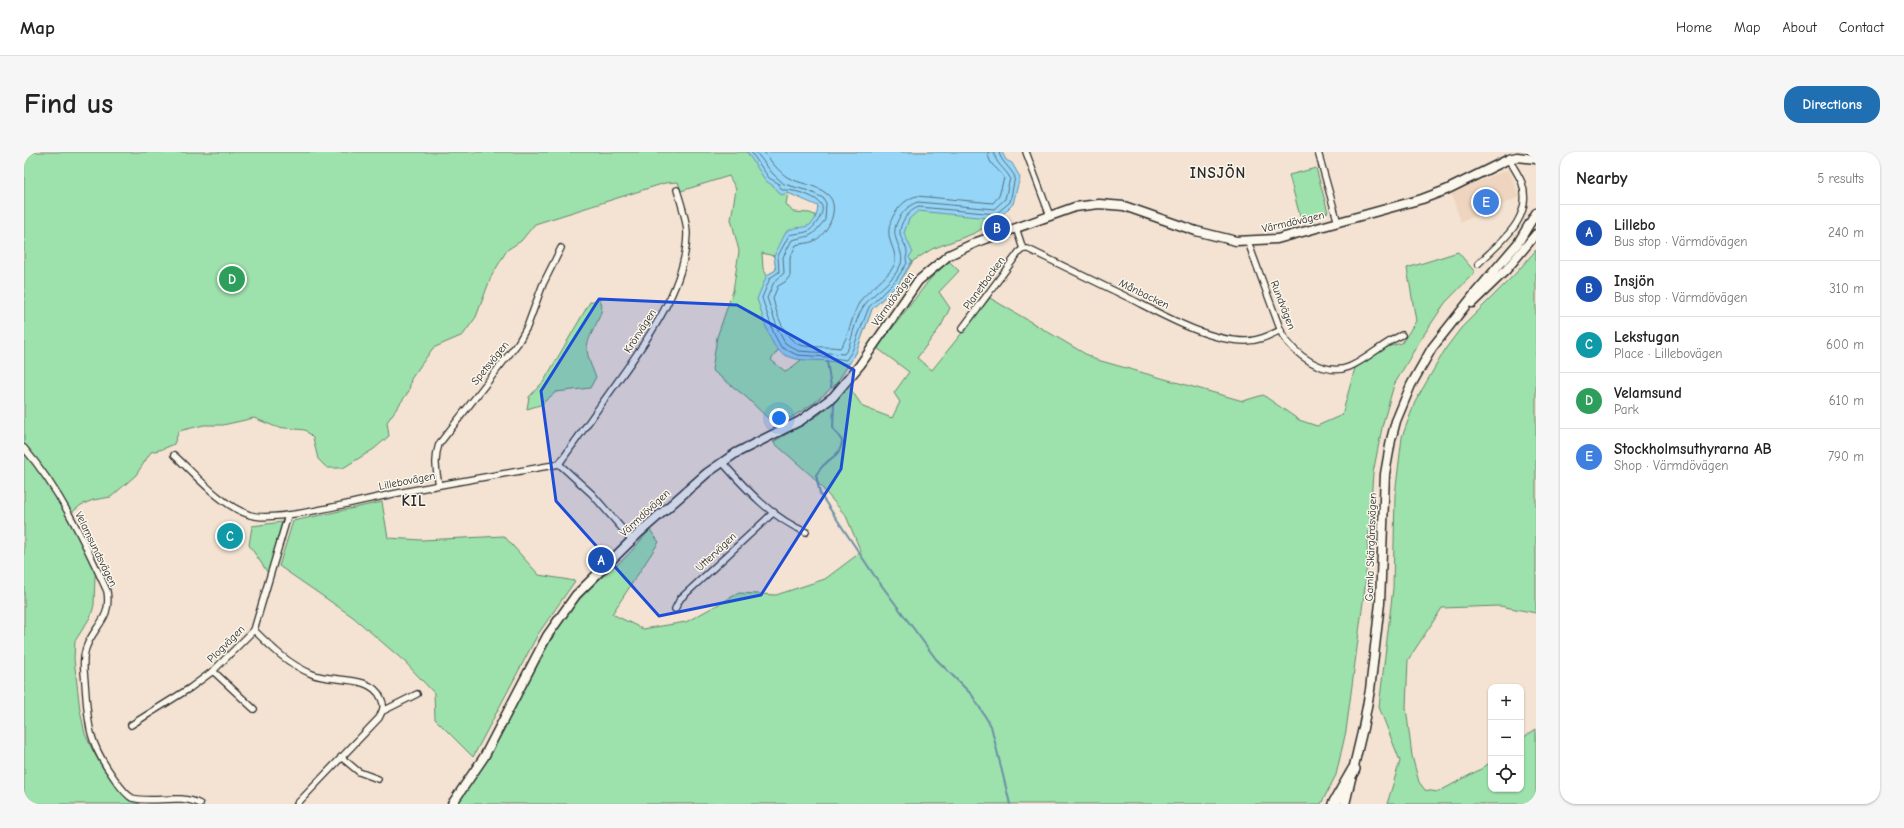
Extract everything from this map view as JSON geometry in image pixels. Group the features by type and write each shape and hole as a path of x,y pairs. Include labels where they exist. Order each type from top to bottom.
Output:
{"highway":[{"path":"1334,804 1354,769"}],"main road":[{"name":"Värmdövägen","path":"452,804 484,757 537,652 556,621 580,591 690,486 722,462 800,421 833,397 860,365 918,281 938,262 949,255 977,242 1050,216 1083,206 1099,204 1124,206 1196,231 1236,241 1248,242 1277,239 1338,223 1446,190 1517,156 1536,159"},
{"name":"Gamla Skärgårdsvägen","path":"1345,804 1354,769 1370,690 1376,643 1380,603 1383,493 1391,440 1404,400 1421,366 1440,338 1477,291 1518,243 1536,213"},
{"name":"Gamla Skärgårdsvägen","path":"1465,308 1481,296 1506,270 1536,234"}],"street":[{"path":"1026,152 1050,216"},
{"path":"1318,152 1338,223"},
{"path":"1478,264 1507,236 1518,222 1522,214 1524,195 1522,183 1509,159"},
{"name":"Krönvägen","path":"559,464 635,357 666,308 684,256 687,235 686,222 678,190"},
{"path":"1016,228 1024,249"},
{"name":"Rundvägen","path":"1248,242 1281,330 1287,342 1299,355 1319,364 1340,368 1353,365 1381,346 1402,336"},
{"name":"Spetsvägen","path":"439,485 435,464 435,453 439,444 518,344 527,327 543,284 561,248"},
{"name":"Planetbacken","path":"962,329 1019,252 1024,249"},
{"name":"Månbacken","path":"1024,249 1028,249 1186,325 1214,336 1244,341 1254,340 1281,330"},
{"name":"Velamsundsvägen","path":"24,448 43,470 54,487 107,591 109,604 106,613 85,648 84,661 88,726 98,755 117,782 131,797 137,800 154,802 185,799 200,804"},
{"name":"Lillebovägen","path":"174,455 230,506 250,515 265,516 288,515 439,485 559,464"},
{"path":"722,462 745,486 774,512 795,528 806,532"},
{"path":"559,464 592,494 632,540"},
{"name":"Uttervägen","path":"675,609 680,599 774,512"},
{"name":"Plogvägen","path":"131,725 190,688 213,671 254,630 288,515"},
{"path":"254,630 282,658 313,675 371,686 380,695 384,706 379,718 297,804"},
{"path":"213,671 254,709"},
{"path":"383,711 417,694"},
{"path":"341,757 359,772 378,779"}],"highlighted area":[{"path":"599,299 737,305 854,370 841,469 761,595 659,616 556,501 541,391"}],"shaded area":[{"path":"1509,169 1520,197 1461,222 1451,193"}],"green space":[{"path":"24,152 986,152 1013,204 998,219 975,233 932,249 913,261 899,283 872,309 856,353 836,384 814,403 792,417 775,425 746,397 712,370 717,337 733,291 739,251 731,219 736,189 729,176 681,191 678,182 665,183 535,224 521,241 507,250 491,277 476,317 463,335 433,348 411,379 409,391 387,422 389,436 374,449 343,468 327,468 318,459 313,438 305,430 276,427 254,418 223,425 204,425 179,431 174,444 151,452 136,475 111,497 93,500 81,505 70,514 99,571 95,576 94,605 91,616 75,641 74,659 80,710 85,734 104,770 126,798 140,804 24,804","holes":["788,193 818,205 817,216 810,213 793,212 786,204","762,253 774,256 776,270 767,275 763,269","778,350 801,360 786,372 771,360"]},
{"path":"1316,168 1328,212 1301,220 1289,175"},
{"path":"1536,250 1536,613 1500,606 1442,608 1408,660 1406,707 1412,756 1419,782 1425,790 1438,792 1488,764 1488,792 1524,792 1524,737 1536,729 1536,804 1387,804 1400,761 1379,707 1393,588 1395,495 1402,437 1415,402 1446,348 1461,328 1516,273"},
{"path":"1458,252 1475,272 1445,303 1419,342 1394,385 1383,423 1373,473 1365,587 1346,731 1336,775 1321,804 456,804 469,788 487,758 542,656 574,605 603,576 627,556 650,530 659,542 612,614 643,629 686,622 739,593 776,595 825,579 861,552 846,516 812,476 773,442 820,414 849,387 863,407 892,418 900,402 894,393 909,372 877,348 930,279 949,261 959,271 939,292 950,308 941,326 917,358 932,370 990,298 1094,359 1243,401 1263,395 1299,420 1317,426 1342,415 1355,368 1382,348 1402,343 1416,321 1407,268"},
{"path":"599,299 602,309 588,341 587,347 591,366 596,377 590,388 556,392 540,405 527,409 529,397 544,381 590,302"},
{"path":"382,502 388,538 422,540 504,536 539,575 575,581 538,634 473,757 435,719 434,693 405,662 353,617 279,566 293,521"},
{"path":"282,522 268,573 249,545 252,526"}],"water":[{"path":"747,152 1002,152 1006,160 1012,163 1020,177 1013,204 998,219 918,211 909,219 904,233 913,253 909,258 912,261 899,283 872,309 856,353 849,364 828,361 802,360 783,354 774,345 757,299 767,275 776,270 774,256 786,232 791,229 810,225 814,221 818,206 788,193 781,195 775,187 766,181"}],"waterway":[{"path":"827,361 831,387"},
{"path":"834,403 833,428 842,441 838,452 822,466 816,475 820,494 874,575 936,659 972,695 991,726 1010,804"}],"place":[{"name":"Stockholmsuthyrarna AB","path":"1486,202"},
{"name":"Insjön","path":"997,228"},
{"name":"Velamsund","path":"232,279"},
{"name":"Lekstugan","path":"230,536"},
{"name":"Lillebo","path":"601,560"}],"district":[{"name":"INSJÖN","path":"1218,173"},
{"name":"KIL","path":"414,501"}]}
